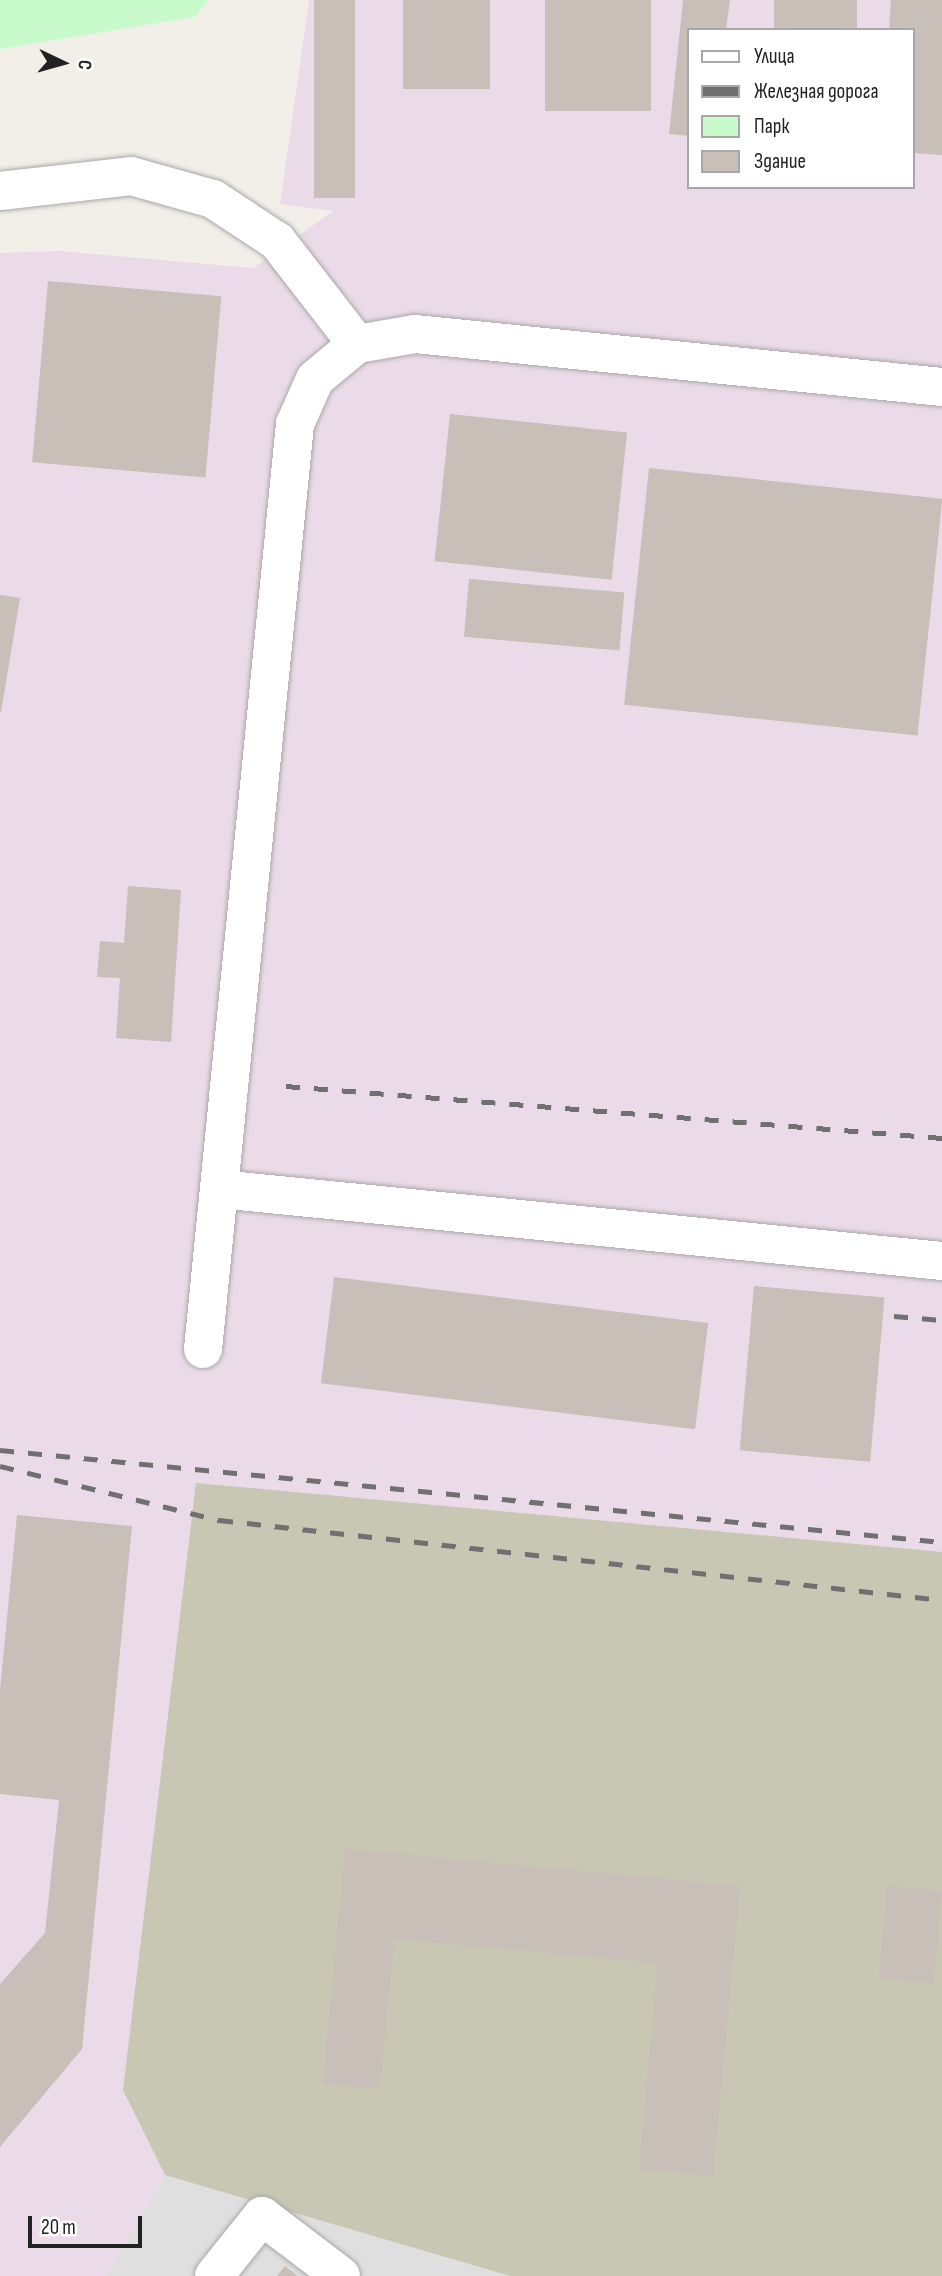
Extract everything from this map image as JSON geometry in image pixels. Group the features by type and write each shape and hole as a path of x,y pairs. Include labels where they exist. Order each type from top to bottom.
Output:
{"lane":[{"path":"0,191 131,176 213,199 278,241 357,344"},
{"path":"203,1349 295,424 315,379 357,344 415,334 942,387"},
{"path":"219,1189 942,1261"},
{"path":"214,2276 262,2216 341,2276"}],"shaded area":[{"path":"309,0 942,0 942,2276 510,2276 165,2175 106,2276 0,2276 0,253 59,251 253,268 333,211 280,204"},
{"path":"196,1483 942,1552 942,2276 510,2276 165,2175 123,2090"},
{"path":"165,2175 510,2276 106,2276"}],"green space":[{"path":"0,0 208,0 195,17 0,49"}],"building":[{"path":"314,0 355,0 355,198 314,198"},
{"path":"403,0 490,0 490,89 403,89"},
{"path":"545,0 651,0 651,111 545,111"},
{"path":"683,0 730,0 726,28 687,28 687,136 669,134"},
{"path":"774,0 857,0 857,28 774,28"},
{"path":"891,0 942,0 942,155 914,153 914,28 889,28"},
{"path":"48,281 221,296 205,477 32,462"},
{"path":"450,414 627,433 612,580 435,561"},
{"path":"649,468 942,499 918,736 624,705"},
{"path":"469,579 624,593 619,650 464,637"},
{"path":"0,595 20,598 1,712 0,712"},
{"path":"128,886 181,890 171,1042 116,1038 120,978 97,977 100,941 124,943"},
{"path":"334,1277 708,1323 695,1429 321,1383"},
{"path":"754,1286 885,1297 870,1462 740,1450"},
{"path":"17,1515 132,1526 82,2049 0,2147 0,1984 45,1933 59,1800 0,1794 0,1690"},
{"path":"345,1849 740,1886 713,2176 639,2169 658,1963 394,1939 380,2089 323,2084"},
{"path":"887,1886 942,1891 934,1983 879,1979"},
{"path":"285,2266 298,2276 277,2276"}],"railway":[{"path":"286,1086 942,1138"},
{"path":"894,1316 942,1320"},
{"path":"0,1450 942,1542"},
{"path":"0,1466 219,1520 942,1600"}]}
